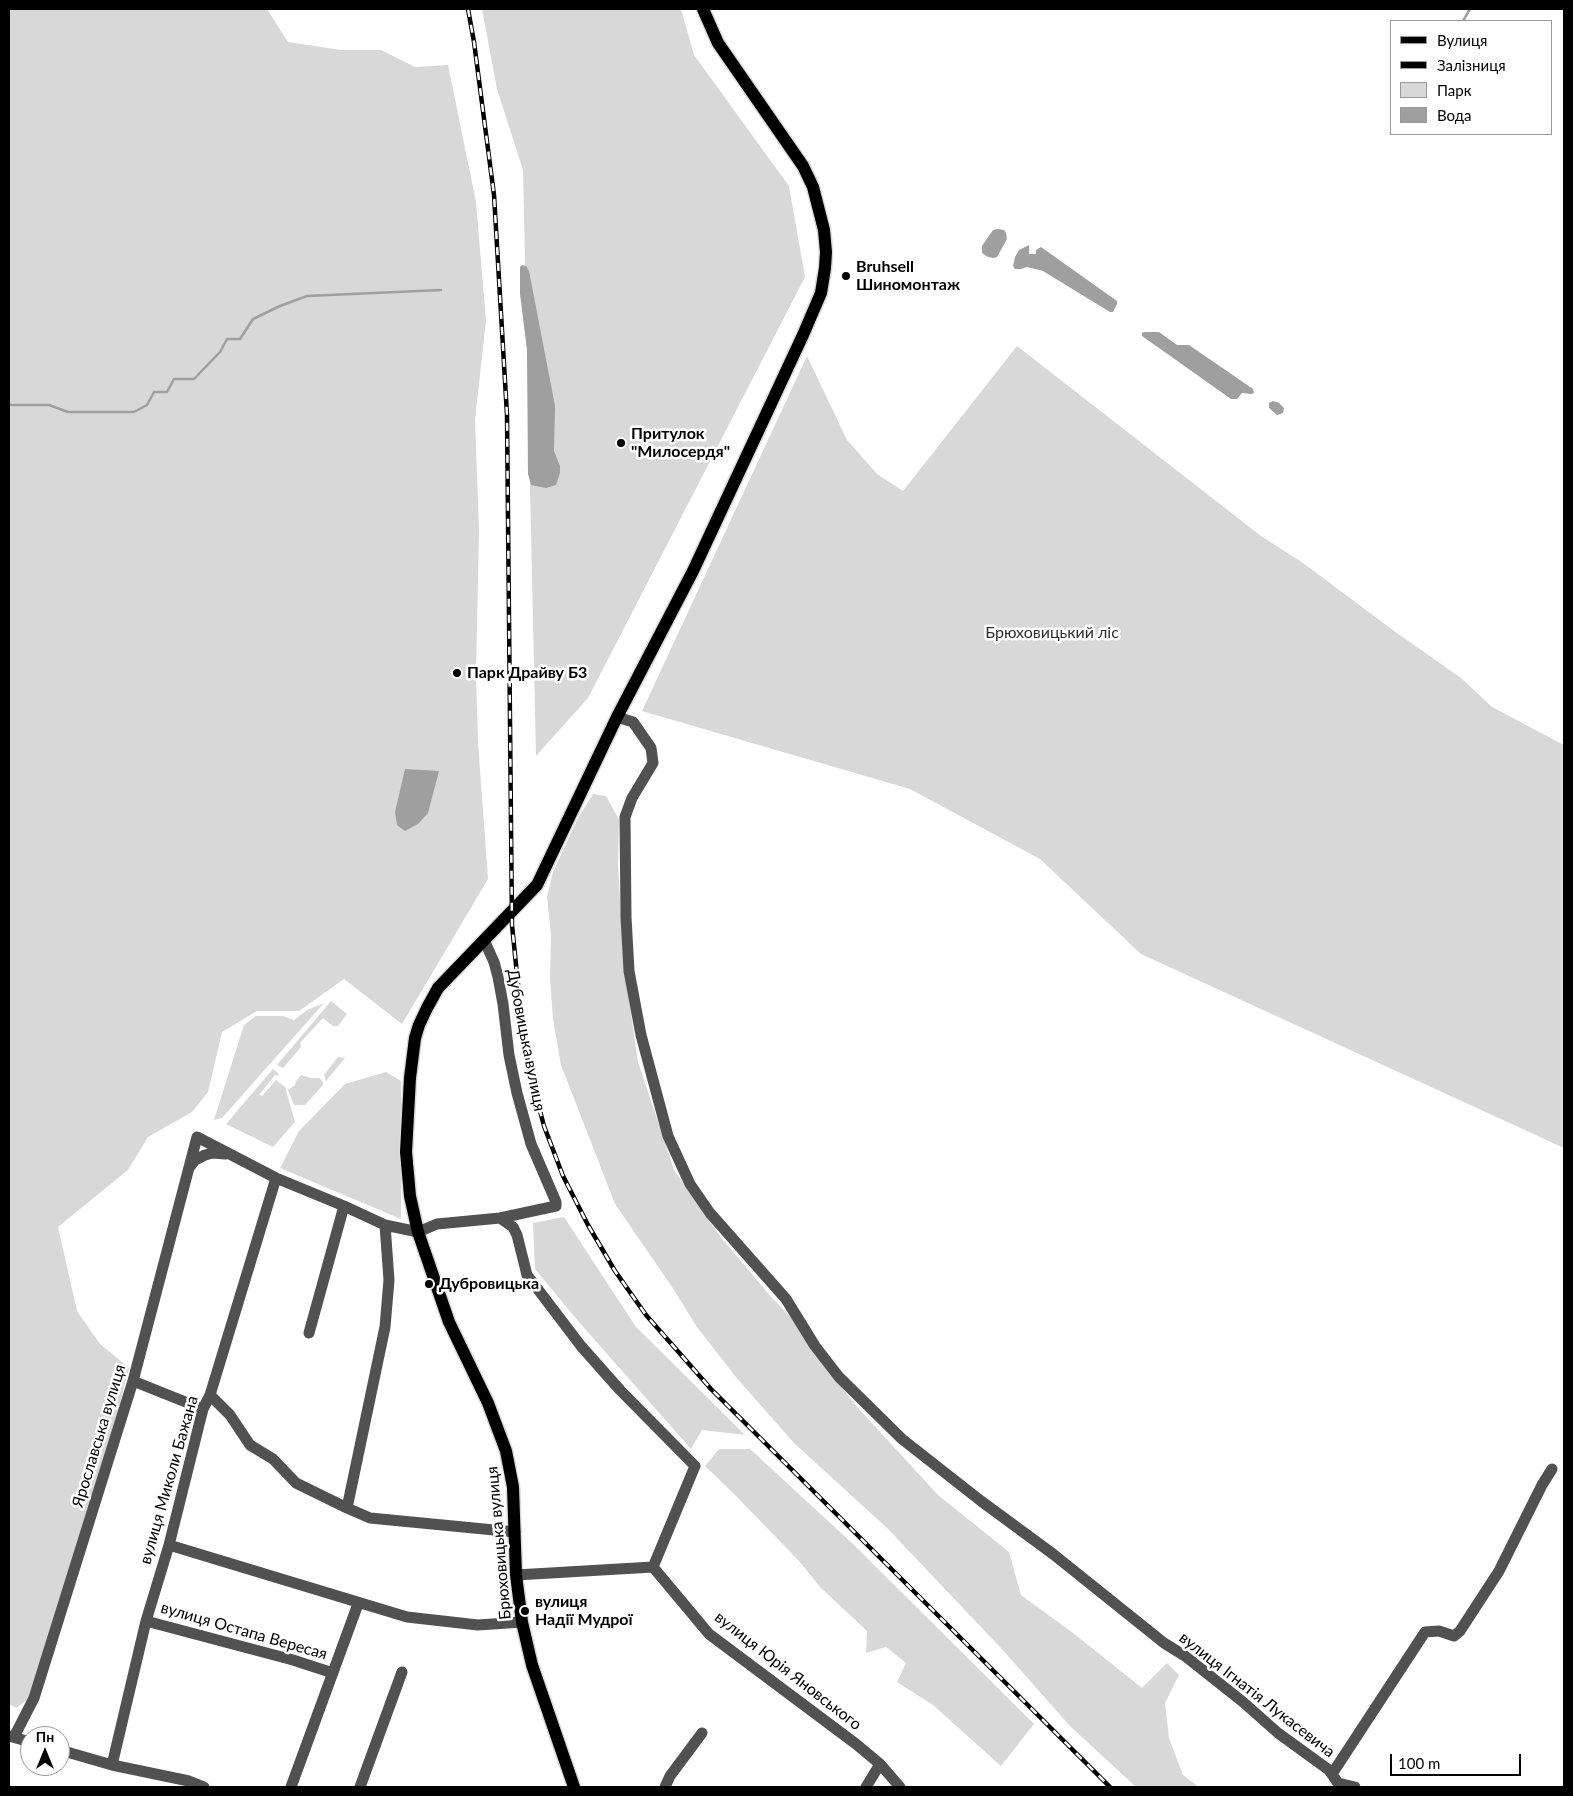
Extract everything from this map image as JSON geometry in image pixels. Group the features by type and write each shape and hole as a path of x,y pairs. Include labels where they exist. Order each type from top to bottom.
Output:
{"main road":[{"name":"Брюховицька вулиця","path":"574,1787 532,1665 522,1622 516,1575 513,1487 506,1451 488,1403 450,1322 418,1232 410,1196 406,1152 410,1078 416,1038 427,1008 438,988 537,885 618,717 693,571 821,293 825,268 824,230 813,187 803,166 718,43 703,9"}],"street":[{"name":"вулиця Ігнатія Лукасевича","path":"618,717 633,722 651,748 653,763 632,798 625,817 626,917 629,970 641,1036 668,1136 690,1184 710,1213 786,1299 815,1346 839,1377 902,1439 1164,1643 1185,1656 1243,1702 1278,1733 1329,1770 1335,1781 1355,1787"},
{"name":"Дубовицька вулиця","path":"418,1232 437,1224 500,1218 556,1206 531,1144 517,1093 509,1055 498,977 494,962 484,940"},
{"name":"Ярославська вулиця","path":"11,1736 34,1698 133,1381 197,1137 230,1155"},
{"path":"188,1169 195,1160 205,1155 213,1153 230,1155 276,1178 385,1225 418,1232"},
{"name":"вулиця Миколи Бажана","path":"112,1765 146,1621 169,1545 203,1409 210,1394 276,1178"},
{"path":"309,1333 344,1206"},
{"path":"500,1218 513,1227 517,1235 527,1274 581,1346 620,1390 695,1466 653,1567 516,1575"},
{"path":"347,1508 385,1327 388,1280 385,1225"},
{"path":"133,1381 203,1409"},
{"path":"210,1394 230,1416 250,1445 273,1459 296,1483 347,1508 370,1518 515,1532"},
{"path":"1335,1781 1425,1632 1439,1631 1454,1636 1460,1631 1499,1571 1552,1469"},
{"path":"169,1545 358,1604 407,1617 478,1625 522,1622"},
{"name":"вулиця Юрія Яновського","path":"653,1567 709,1634 856,1744 880,1764 900,1787"},
{"path":"291,1787 358,1604"},
{"name":"вулиця Остапа Вересая","path":"146,1621 293,1660 333,1673"},
{"path":"360,1787 402,1672"},
{"path":"665,1787 670,1776 702,1733"},
{"path":"70,1753 112,1765 189,1780 204,1787"},
{"path":"866,1787 880,1764"}],"green space":[{"path":"9,9 267,9 288,42 341,50 381,50 415,67 448,65 476,202 486,321 475,420 479,530 476,674 478,742 488,879 402,1024 344,979 299,1011 257,1011 222,1032 208,1092 192,1112 148,1137 128,1170 58,1227 77,1311 100,1344 129,1368 101,1477 32,1696 16,1708 9,1704"},
{"path":"482,9 681,9 694,55 789,186 805,277 588,698 536,756 523,170 497,89"},
{"name":"Брюховицький ліс","path":"1017,346 1261,536 1303,563 1461,678 1492,707 1564,745 1564,1148 1141,954 1040,859 910,789 642,711 807,356 847,440 877,474 903,491"},
{"path":"593,794 606,796 619,820 618,864 623,958 638,1062 674,1170 720,1236 771,1297 805,1332 812,1350 858,1408 938,1495 1009,1552 1021,1595 1073,1633 1142,1688 1167,1663 1179,1675 1165,1703 1169,1738 1183,1775 1199,1787 1136,1787 1070,1726 1000,1647 887,1528 794,1443 735,1376 697,1327 615,1204 561,1065 553,1019 550,978 551,935 547,897 553,872 578,818"},
{"path":"331,1001 347,1014 338,1026 333,1026 323,1018 300,1043 301,1047 283,1068 277,1065"},
{"path":"324,1003 222,1118 214,1120 244,1025 256,1016 283,1016 294,1020 307,1010"},
{"path":"338,1057 345,1058 326,1081 324,1075"},
{"path":"273,1069 279,1074 275,1075 259,1095 262,1096 276,1080 285,1087 295,1122 273,1147 226,1124"},
{"path":"386,1072 401,1081 401,1219 280,1168 299,1131 345,1084"},
{"path":"301,1075 319,1078 323,1085 305,1105 294,1105 288,1090 295,1085"},
{"path":"564,1217 636,1327 745,1435 702,1430 691,1449 578,1321 535,1269 533,1223"},
{"path":"719,1449 750,1449 853,1544 1034,1724 1001,1766 933,1705 897,1682 906,1663 886,1647 866,1653 867,1631 821,1588 799,1561 705,1466"}],"water":[{"path":"993,230 1004,230 1007,239 997,257 988,257 982,253 982,246"},
{"path":"1029,245 1029,254 1036,254 1036,250 1041,247 1117,301 1113,312 1110,312 1043,271 1027,267 1015,269 1013,266 1019,250"},
{"path":"522,265 526,266 529,271 555,406 554,451 560,466 560,473 556,485 546,488 531,485 528,474 527,350 520,294 520,267"},
{"path":"1144,332 1159,332 1177,345 1189,345 1253,389 1254,393 1242,393 1237,399 1231,399 1142,336"},
{"path":"1273,401 1279,403 1284,408 1283,413 1277,415 1269,408 1269,403"},
{"path":"405,769 439,771 428,813 418,824 405,831 397,825 395,812"}],"waterway":[{"path":"1464,20 1470,9"},
{"path":"9,405 49,405 68,412 134,412 147,405 154,392 167,392 174,379 194,379 220,352 227,339 240,339 253,319 280,306 307,296 441,290"}],"railway":[{"path":"468,9 494,195 507,415 512,925 523,1034 530,1073 544,1126 563,1176 588,1225 615,1271 646,1315 711,1389 1110,1787"}],"place":[{"name":"Bruhsell Шиномонтаж","path":"846,276"},
{"name":"Притулок \"Милосердя\"","path":"621,443"},
{"name":"Парк Драйву Б3","path":"457,673"},
{"name":"Дубровицька","path":"429,1284"},
{"name":"вулиця Надії Мудрої","path":"525,1611"}]}
